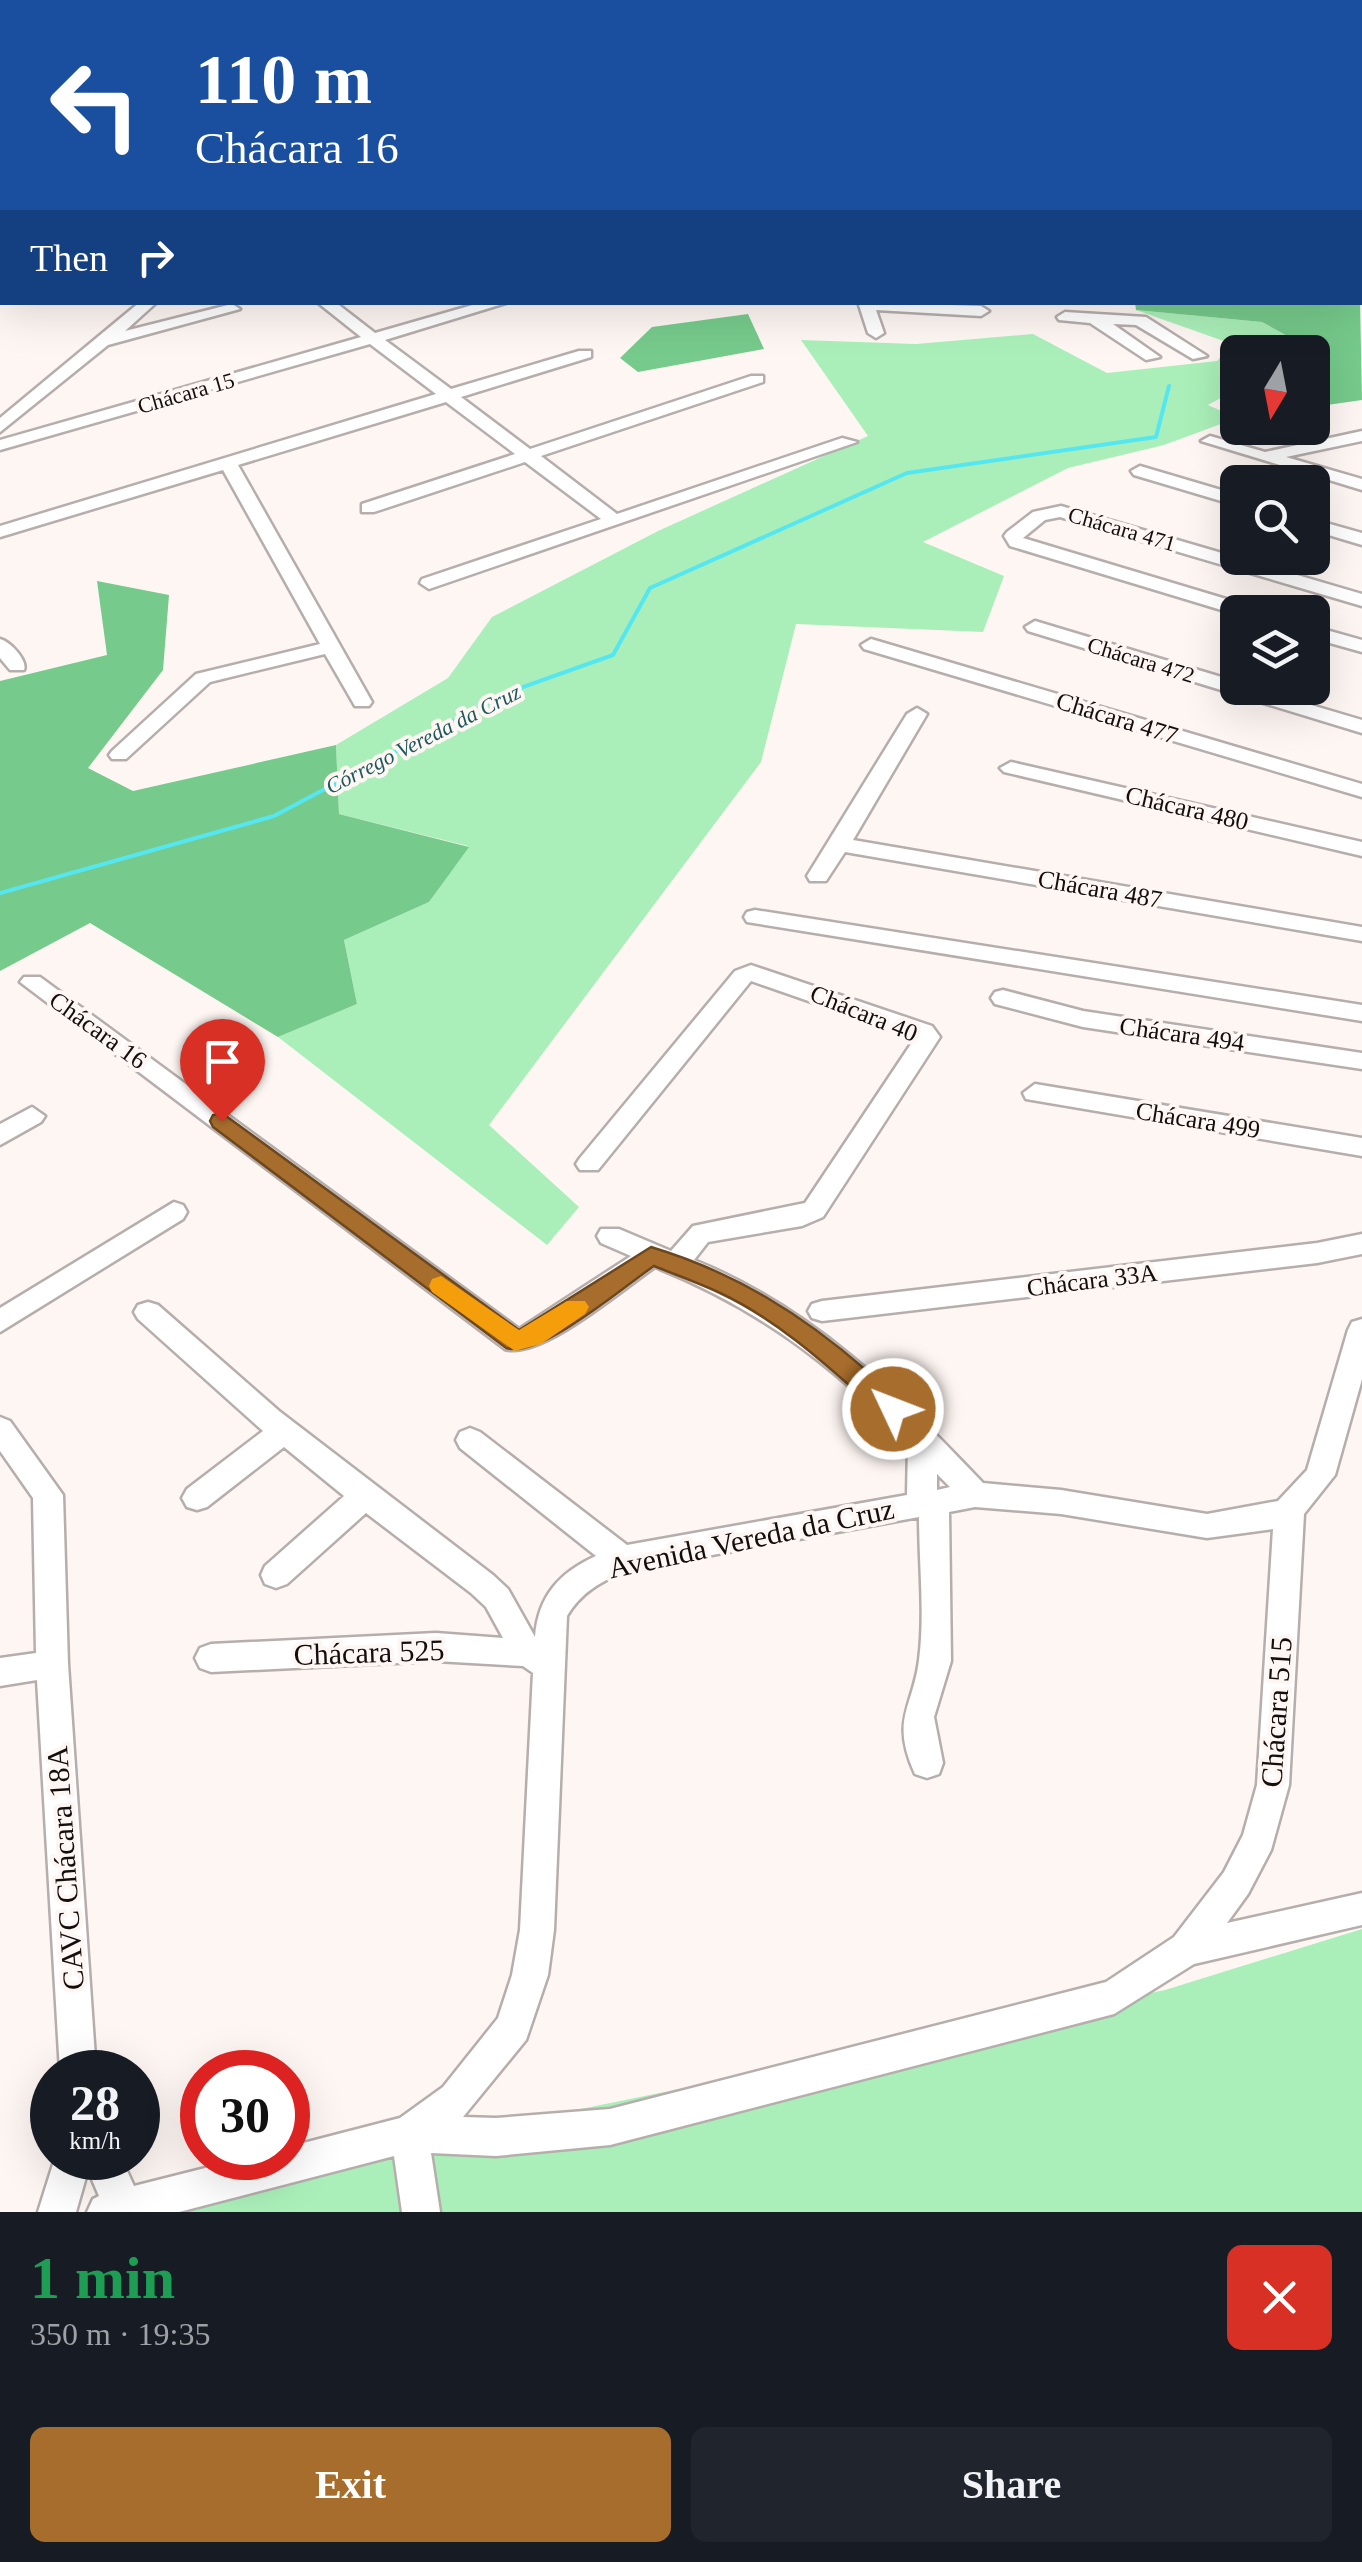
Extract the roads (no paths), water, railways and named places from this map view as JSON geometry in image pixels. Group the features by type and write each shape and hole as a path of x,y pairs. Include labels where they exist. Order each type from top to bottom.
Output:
{"street":[{"path":"0,427 146,305"},
{"path":"328,305 613,519"},
{"name":"Chácara 15","path":"0,445 491,305"},
{"path":"866,305 876,333"},
{"path":"882,305 981,311"},
{"path":"99,342 125,339 232,309"},
{"path":"1064,313 1096,319 1140,320 1199,356"},
{"path":"1096,319 1152,357"},
{"path":"0,532 585,354"},
{"path":"368,508 757,379"},
{"path":"1264,457 1362,436"},
{"path":"1210,441 1362,484"},
{"path":"430,582 848,442"},
{"path":"227,462 362,702"},
{"path":"1140,471 1220,495"},
{"name":"Chácara 471","path":"1220,603 1038,550 1016,542 1013,536 1039,516 1060,511 1362,600"},
{"path":"1330,529 1362,539"},
{"name":"Chácara 472","path":"1034,626 1362,728"},
{"path":"1330,637 1362,646"},
{"path":"0,644 17,666"},
{"name":"Chácara 477","path":"871,645 1362,791"},
{"path":"120,755 203,678 332,647"},
{"path":"818,876 916,714"},
{"name":"Chácara 480","path":"1012,768 1362,849"},
{"name":"Chácara 487","path":"839,844 1362,934"},
{"path":"755,916 1362,1013"},
{"name":"Chácara 40","path":"589,1164 744,976 759,973 923,1032 928,1038 814,1210 802,1216 702,1233 664,1260"},
{"name":"Chácara 16","path":"32,982 515,1341 532,1337 664,1260"},
{"name":"Chácara 494","path":"1003,998 1083,1019 1362,1061"},
{"name":"Chácara 499","path":"1035,1093 1362,1147"},
{"path":"0,1136 32,1116"},
{"path":"0,1321 174,1212"},
{"path":"610,1236 730,1286 791,1324 872,1388 975,1496"},
{"name":"Chácara 33A","path":"822,1311 1298,1255 1362,1244"},
{"path":"148,1312 284,1431 497,1598 539,1660"},
{"path":"1289,1510 1320,1475 1362,1330"},
{"name":"CAVC Chácara 18A","path":"0,1429 41,1480 48,1495 52,1664 77,2050"},
{"path":"197,1498 284,1431"},
{"path":"922,1438 934,1672 918,1716 927,1763"},
{"path":"470,1440 622,1559"},
{"path":"276,1575 364,1496"},
{"name":"Avenida Vereda da Cruz","path":"115,2210 408,2134 456,2100 493,2060 514,2027 530,1975 537,1930 539,1660 560,1595 577,1578 622,1559 975,1496 1061,1502 1207,1526 1244,1524 1289,1510"},
{"name":"Chácara 515","path":"1186,1950 1236,1882 1259,1839 1274,1785 1289,1510"},
{"name":"Chácara 525","path":"211,1658 436,1647 539,1660"},
{"path":"0,1672 52,1664"},
{"path":"421,2212 408,2134 496,2137 610,2127 1114,1997 1186,1950 1362,1908"},
{"path":"56,2212 66,2180"},
{"path":"108,2180 115,2210"}],"waterway":[{"name":"Córrego Vereda da Cruz","path":"0,893 274,816 506,693 613,655 650,588 907,473 1156,437 1169,386"}]}
